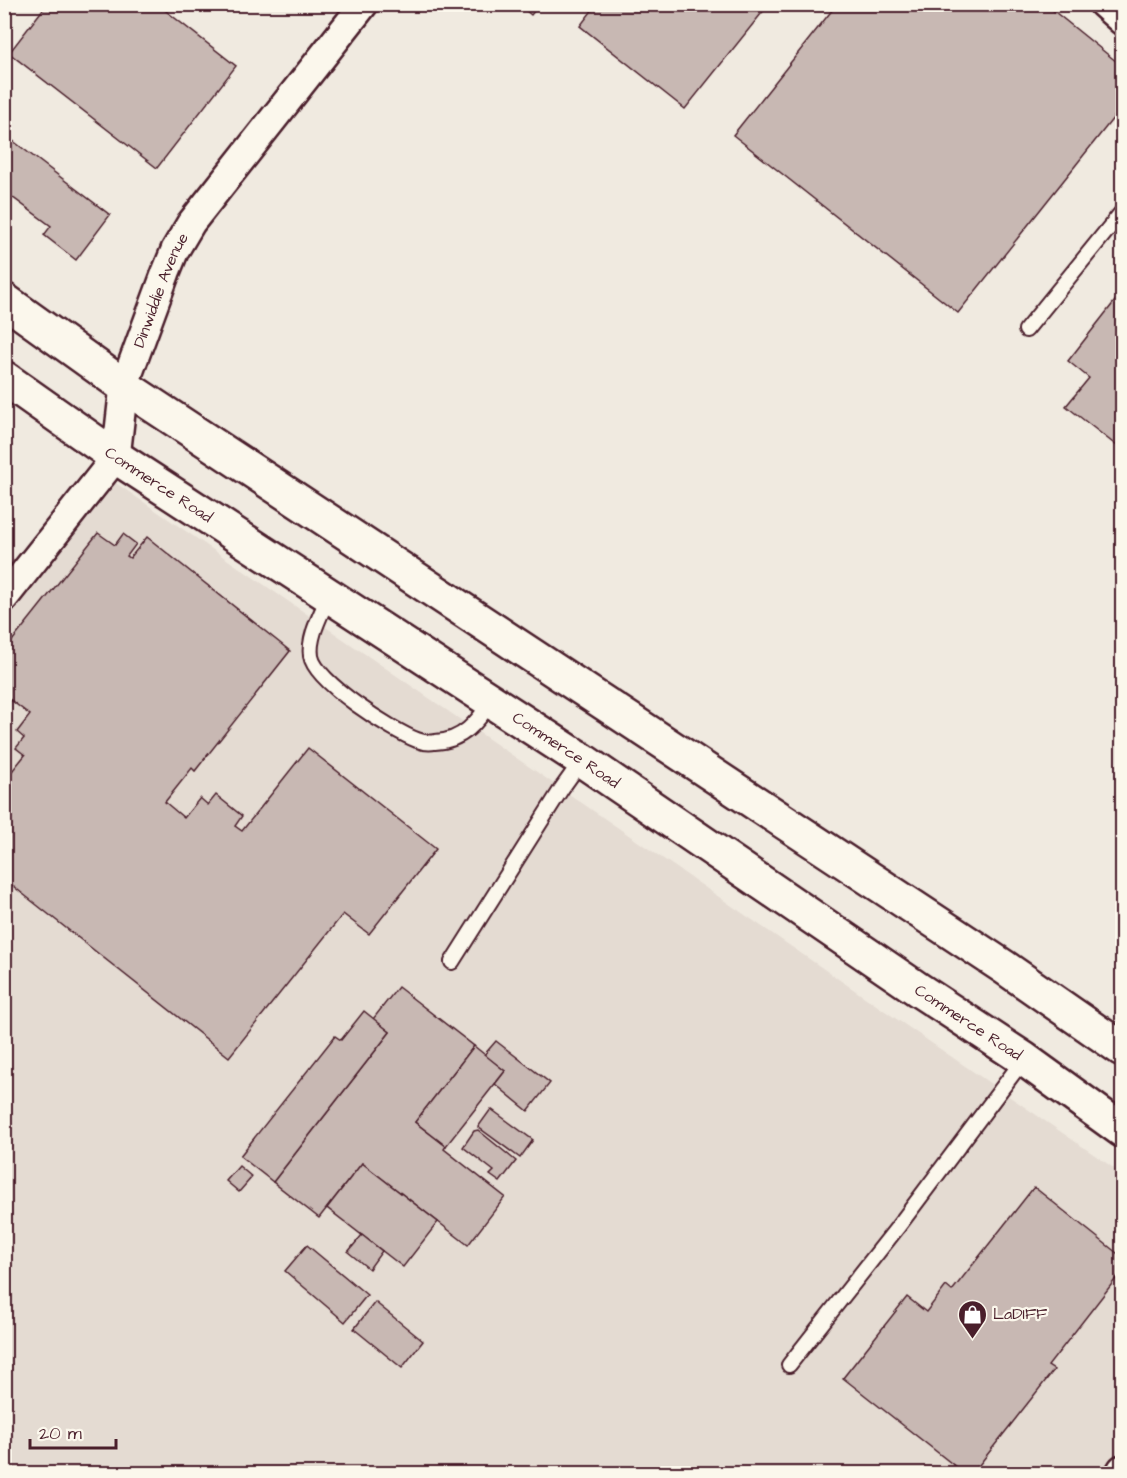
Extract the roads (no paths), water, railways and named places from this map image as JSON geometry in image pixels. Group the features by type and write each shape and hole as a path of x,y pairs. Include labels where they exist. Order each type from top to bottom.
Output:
{"main road":[{"path":"4,300 124,386 994,960 1122,1049"},
{"name":"Commerce Road","path":"4,378 116,457 582,760 1024,1059 1122,1130"}],"street":[{"name":"Dinwiddie Avenue","path":"116,457 124,386 166,272 187,230 364,4"},
{"path":"1102,4 1122,21"},
{"path":"4,598 116,457"},
{"path":"1119,1473 1122,1469"}],"lane":[{"path":"1026,330 1122,212"},
{"path":"329,595 315,629 311,657 319,674 352,703 418,741 436,742 467,732 492,701"},
{"path":"452,962 582,760"},
{"path":"789,1365 897,1228 1024,1059"}],"place":[{"name":"LaDIFF","path":"972,1340"}]}
